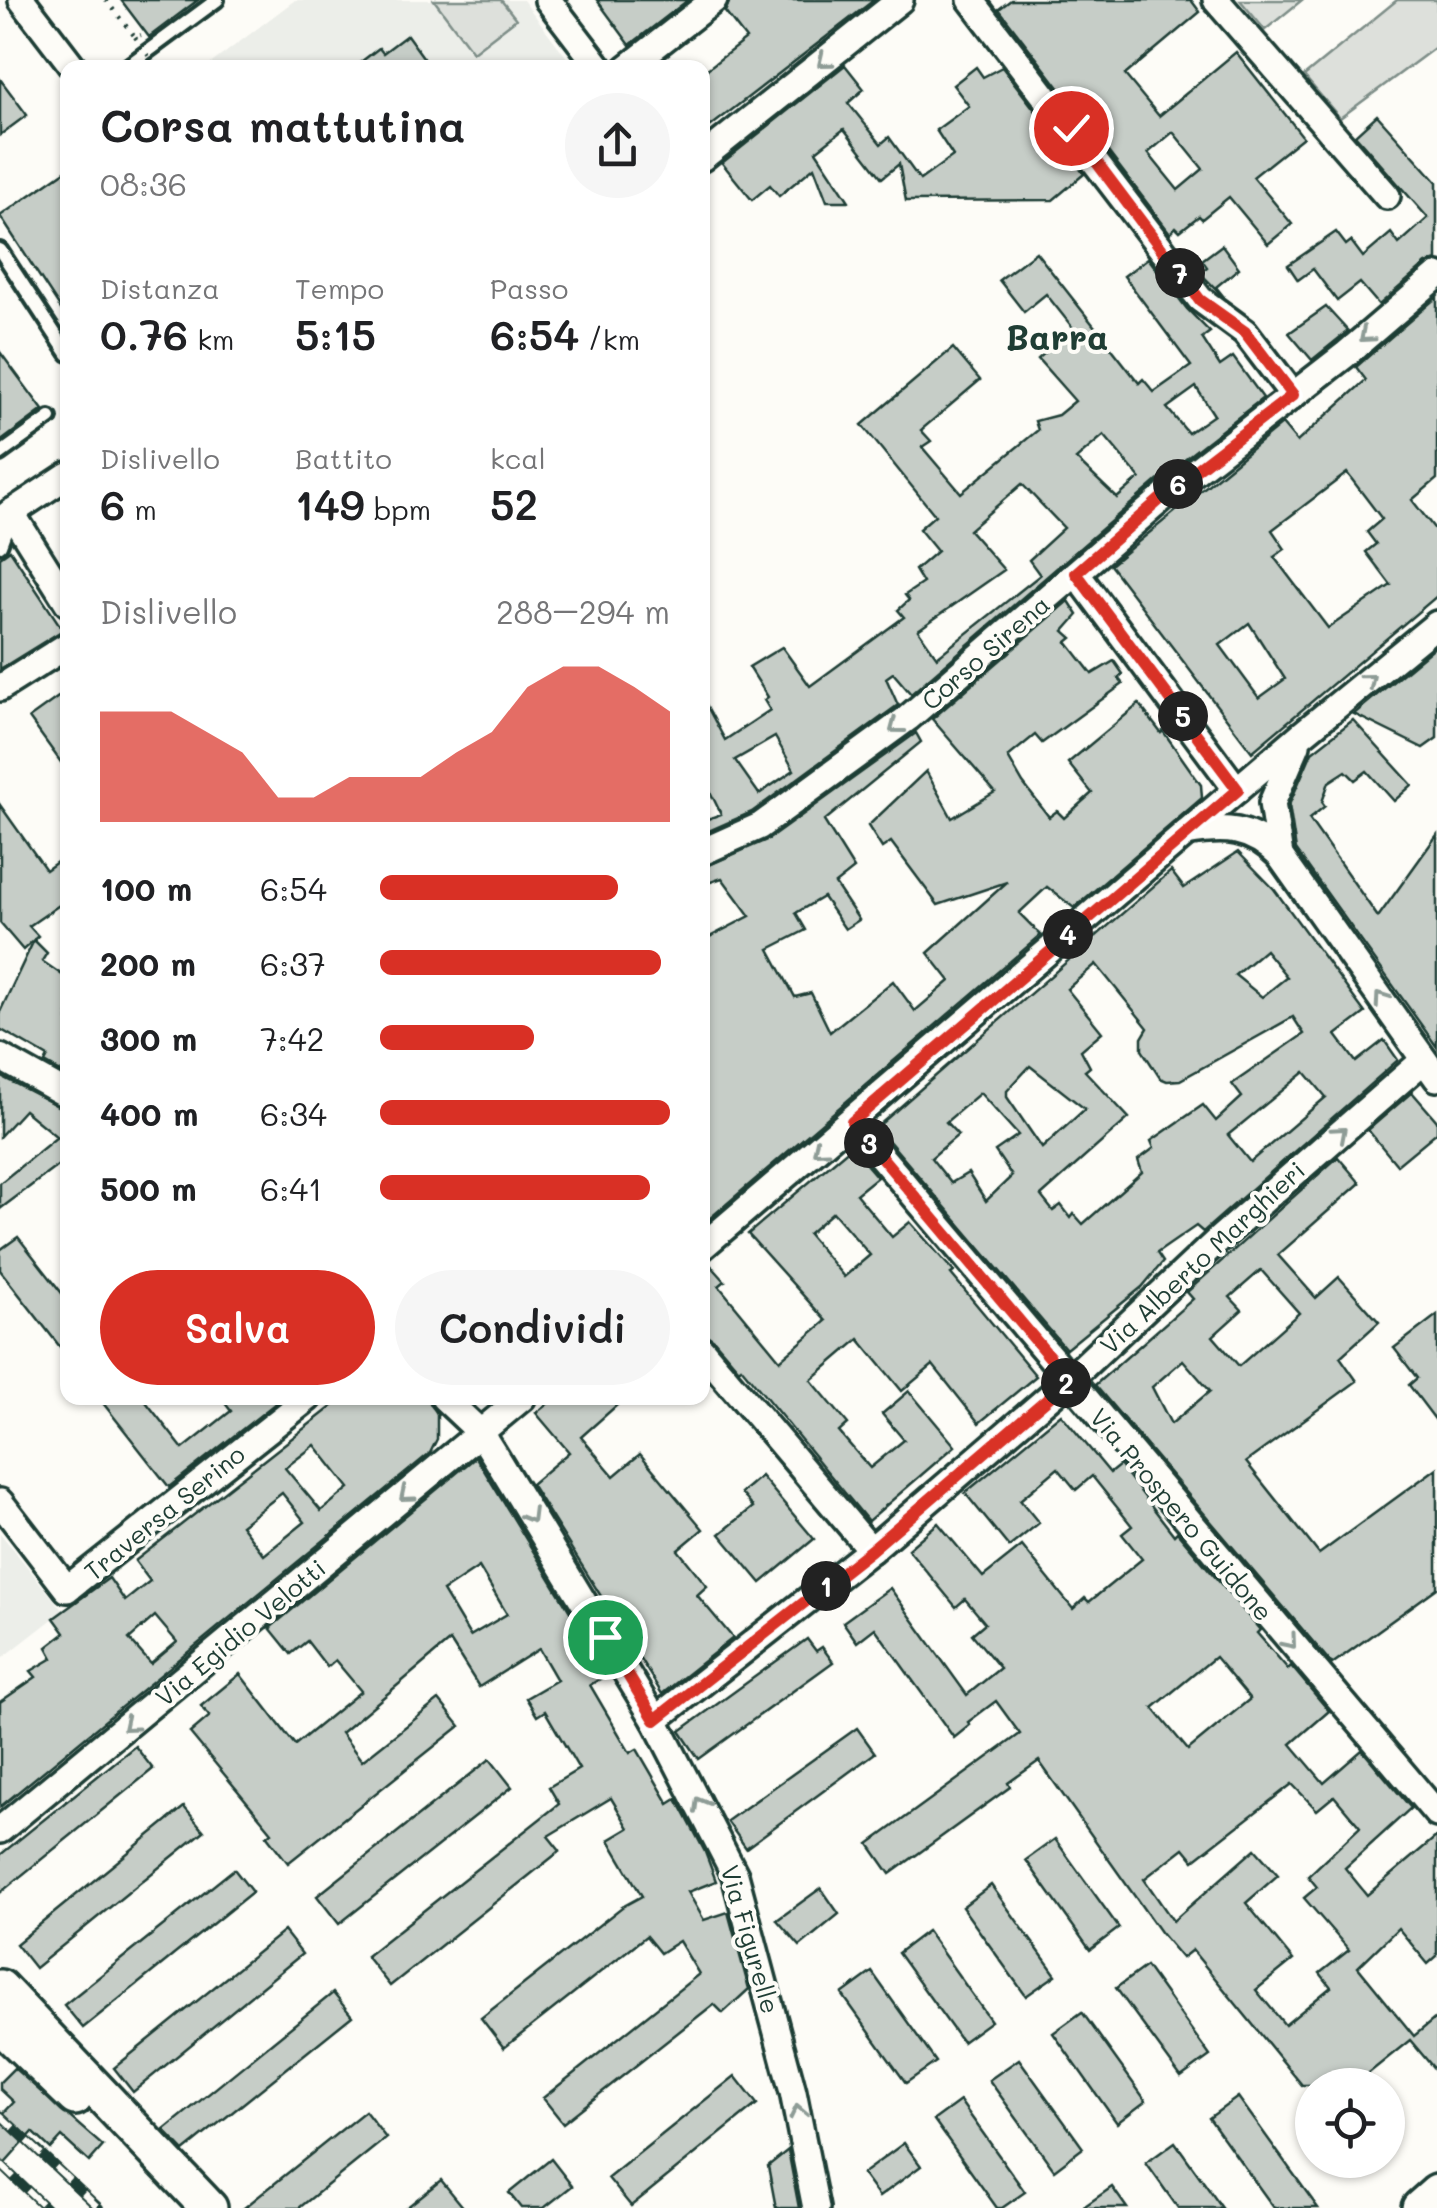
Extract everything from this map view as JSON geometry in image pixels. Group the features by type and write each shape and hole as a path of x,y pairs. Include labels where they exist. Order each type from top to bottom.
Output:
{"street":[{"path":"22,0 68,60"},
{"path":"548,0 594,60"},
{"path":"636,60 714,0"},
{"path":"710,152 900,0"},
{"path":"972,0 1200,300 1245,332 1293,395"},
{"path":"1216,0 1388,196"},
{"name":"Corso Sirena","path":"710,848 760,826 908,718 1180,482 1437,276"},
{"path":"60,488 6,516 60,592"},
{"path":"1076,573 1238,790"},
{"path":"710,1240 1301,735 1437,624"},
{"path":"0,688 60,650"},
{"path":"1280,856 1272,803 1301,735"},
{"path":"1185,834 1216,828 1241,829 1264,840 1280,856 1431,1069"},
{"path":"0,1057 60,1091"},
{"name":"Via Alberto Marghieri","path":"655,1720 871,1550 1069,1380 1218,1240 1431,1069"},
{"name":"Via Prospero Guidone","path":"852,1122 1437,1814"},
{"path":"710,1359 871,1550"},
{"name":"Traversa Serino","path":"0,1502 67,1590 299,1405"},
{"name":"Via Figurelle","path":"451,1405 480,1432 655,1720 736,1875 793,2092 816,2208"},
{"name":"Via Egidio Velotti","path":"0,1830 513,1405"},
{"path":"0,1988 209,2208"},
{"path":"0,2025 72,2094 178,2208"},
{"path":"1420,2208 1437,2192"}],"lane":[{"path":"136,60 217,0"},
{"path":"0,250 60,342"},
{"path":"0,454 50,418"},
{"path":"0,544 6,516"}],"path":[{"path":"106,0 151,60"}],"shaded area":[{"path":"295,0 523,0 569,60 216,60"},
{"path":"434,0 501,0 516,19 473,52"},
{"path":"1240,0 1302,0 1265,30"},
{"path":"1397,0 1437,0 1437,46 1340,118 1304,76"},
{"path":"0,1533 63,1611 0,1660"}],"building":[{"path":"121,0 198,0 149,37"},
{"path":"597,0 688,0 630,45"},
{"path":"730,0 874,0 710,127 710,67 746,39 725,12"},
{"path":"1011,0 1191,0 1200,12 1125,75 1159,116 1236,52 1303,137 1253,177 1292,224 1268,244 1229,197 1202,219 1199,216 1180,231 1176,227 1170,233 999,9","holes":["1173,132 1203,169 1178,190 1148,153"]},
{"path":"407,35 425,60 363,60 379,48 383,53"},
{"path":"845,65 864,89 848,103 881,144 889,137 920,180 953,156 936,130 969,106 953,85 976,67 983,77 1002,67 1084,174 1053,200 906,201 899,164 882,178 844,129 816,151 849,201 827,201 814,167 779,196 770,185 752,200 722,163"},
{"path":"0,79 27,115 0,135"},
{"path":"1377,115 1437,182 1437,260 1426,264 1379,305 1360,283 1337,301 1313,269 1298,280 1288,265 1336,232 1346,245 1351,241 1363,257 1391,233 1399,244 1428,218 1355,135"},
{"path":"60,175 60,308 0,216"},
{"path":"1222,245 1239,268 1216,287 1224,297 1200,273 1207,267 1202,260"},
{"path":"1036,252 1139,383 1143,379 1154,392 1191,366 1124,276 1148,258 1210,332 1202,338 1220,366 1233,357 1263,398 1169,471 911,694 893,673 886,678 898,705 752,812 710,830 710,818 721,814 710,791 710,712 725,740 770,710 764,700 768,697 749,667 782,647 810,686 904,617 898,610 909,600 905,595 923,583 915,570 937,551 919,529 935,515 862,425 953,348 980,380 921,430 931,441 922,447 961,493 1038,430 1035,421 1058,415 1075,401 1038,359 1073,328 1046,294 1024,312 999,280","holes":["1196,387 1214,415 1188,433 1167,408","1104,435 1140,478 1117,498 1076,459","1022,484 1064,528 1029,560 1040,575 937,657 918,630 1004,570 969,530","775,737 794,770 759,794 735,760"]},
{"path":"1437,297 1437,479 1412,500 1437,532 1437,596 1252,752 1110,565 1282,424 1297,442 1366,380 1356,367","holes":["1347,473 1382,519 1367,532 1376,544 1366,552 1391,585 1328,628 1274,557 1285,549 1272,530","1249,623 1285,679 1259,698 1220,645"]},
{"path":"1326,307 1348,331 1312,360 1289,333"},
{"path":"0,352 43,410 0,442"},
{"path":"10,550 60,625 60,632 0,669 0,557"},
{"path":"1069,601 1078,615 1064,631 1072,638 1067,642 1092,674 1114,661 1123,674 1118,678 1123,684 1042,743 1035,735 1008,757 1023,783 1049,817 1057,811 1064,818 1092,793 1068,763 1139,704 1201,785 1202,798 1074,908 1047,887 1019,913 1041,935 710,1218 710,937 750,916 722,878 710,882 710,865 769,839 916,733 921,742 824,821 854,869 835,884 859,920 845,929 823,897 796,913 806,930 769,949 795,997 811,993 830,1032 893,981 915,1011 950,981 928,953 1007,882 938,905 891,842 882,848 868,826 926,771 952,818 995,792 932,719"},
{"path":"1437,645 1437,738 1423,748 1354,714"},
{"path":"60,696 60,761 29,718"},
{"path":"1353,720 1412,785 1394,801 1367,771 1355,780 1346,771 1329,782 1322,802 1325,806 1309,819 1378,917 1437,835 1437,1047 1296,850 1289,805 1312,752"},
{"path":"0,805 46,870 60,860 60,905 29,926 38,936 23,950 0,923"},
{"path":"1238,852 1274,889 1365,1013 1336,1035 1356,1062 1384,1040 1398,1060 1203,1232 1196,1226 1157,1253 1163,1262 1142,1287 1066,1349 877,1127 1171,871 1184,888","holes":["1265,950 1287,977 1262,997 1235,975","1096,964 1148,1028 1142,1038 1142,1050 1160,1078 1167,1081 1180,1080 1293,1017 1304,1034 1232,1084 1242,1097 1216,1121 1203,1105 1151,1141 1154,1148 1138,1160 1142,1172 1083,1224 1074,1214 1071,1218 1061,1205 1053,1211 1041,1196 1129,1118 1085,1071 1090,1067 1081,1050 1102,1032 1067,989","1030,1066 1085,1109 1042,1148 1007,1097 1007,1091","1305,1072 1326,1097 1250,1162 1228,1135","980,1093 1018,1135 995,1151 1012,1176 986,1201 968,1173 951,1183 931,1158 958,1135 946,1122"]},
{"path":"34,940 47,953 42,961 60,973 60,1071 45,1063 48,1057 0,1029 0,1012"},
{"path":"0,1076 60,1107 60,1164 0,1209 0,1183 57,1137 24,1110 0,1136"},
{"path":"1412,1092 1437,1121 1437,1132 1397,1165 1368,1130"},
{"path":"851,1147 877,1177 856,1194 892,1237 910,1222 1036,1376 979,1423 933,1365 902,1391 859,1339 811,1380 848,1424 839,1432 870,1468 904,1440 882,1414 909,1391 955,1446 868,1521 741,1367 710,1337 710,1264 725,1281 719,1286 780,1360 826,1321 748,1234","holes":["833,1212 870,1255 844,1277 808,1234"]},
{"path":"1338,1157 1360,1183 1278,1255 1316,1298 1339,1277 1379,1322 1340,1357 1357,1381 1246,1462 1319,1554 1437,1468 1437,1588 1332,1664 1095,1385 1193,1299 1187,1292","holes":["1261,1270 1299,1313 1239,1366 1213,1336 1242,1310 1230,1297","1183,1360 1210,1391 1171,1424 1152,1387"]},
{"path":"18,1237 60,1291 60,1347 0,1270 0,1250"},
{"path":"1437,1315 1437,1422 1409,1385 1417,1378 1394,1348"},
{"path":"105,1405 148,1405 183,1449 231,1411 226,1405 273,1405 169,1487"},
{"path":"334,1405 432,1405 437,1414 437,1439 430,1453 0,1807 0,1702 36,1677 31,1671 53,1658 47,1647 65,1633 54,1618 109,1578 125,1601 150,1581 135,1561","holes":["315,1445 349,1488 321,1511 285,1468","282,1493 305,1522 264,1555 241,1525","155,1616 177,1642 151,1664 129,1639"]},
{"path":"546,1405 617,1405 581,1437 614,1476 640,1454 703,1529 678,1550 707,1586 697,1595 733,1638 662,1694 531,1484 569,1452 536,1413"},
{"path":"1061,1414 1110,1473 1120,1465 1174,1535 1177,1532 1260,1630 1257,1633 1329,1711 1291,1744 1324,1783 1362,1750 1411,1808 1345,1868 1367,1895 1437,1836 1437,1956 1428,1964 1398,1928 1358,1967 1414,2036 1437,2017 1437,2072 1410,2040 1375,2068 1295,2068 1295,2076 1192,1950 1182,1958 1160,1932 1039,1761 1008,1783 1010,1787 890,1874 869,1844 1020,1734 996,1701 954,1738 875,1628 857,1642 843,1622 890,1588 967,1695 1000,1668 972,1634 985,1623 965,1599 956,1607 908,1549 938,1523 983,1577 1022,1546 1073,1609 1085,1598 1089,1602 1142,1559 1122,1534 1132,1526 1092,1476 1076,1490 1058,1468 1020,1500 1039,1523 1009,1547 965,1493","holes":["1215,1657 1250,1699 1188,1750 1153,1708","1292,1784 1317,1810 1334,1796 1360,1827 1308,1876 1317,1887 1304,1898 1349,1950 1320,1973 1331,1987 1285,2025 1256,1990 1293,1960 1246,1903 1278,1875 1255,1849 1173,1921 1144,1879 1184,1848 1194,1860"]},
{"path":"476,1457 608,1674 590,1685 630,1753 637,1749 669,1804 677,1799 705,1852 716,1881 688,1892 704,1920 728,1912 749,1989 723,2013 714,2004 563,2123 543,2098 699,1974 679,1941 660,1953 646,1936 504,2048 481,2018 622,1907 642,1896 609,1840 629,1828 611,1798 548,1836 560,1851 390,1986 366,1956 559,1804 549,1787 579,1769 545,1711 537,1716 526,1698 557,1680 539,1649 479,1687 450,1641 341,1733 362,1761 439,1700 460,1726 288,1863 267,1836 272,1832 190,1733 210,1716 201,1706 240,1674 295,1745 361,1691 335,1660 327,1667 307,1641 291,1654 270,1628","holes":["479,1567 507,1614 470,1636 443,1591"]},
{"path":"761,1476 814,1539 761,1583 720,1534 753,1507 741,1493"},
{"path":"807,1639 816,1651 822,1647 833,1662 699,1759 680,1731"},
{"path":"857,1728 875,1753 746,1848 727,1821"},
{"path":"135,1746 153,1769 0,1893 0,1855"},
{"path":"490,1759 512,1787 339,1924 317,1896"},
{"path":"184,1807 204,1831 35,1968 16,1944"},
{"path":"1055,1839 1119,1928 1090,1950 1026,1860"},
{"path":"234,1869 252,1892 83,2028 64,2005"},
{"path":"991,1885 1056,1975 1026,1996 962,1907"},
{"path":"821,1888 839,1914 800,1946 777,1920"},
{"path":"284,1931 302,1954 133,2092 114,2068"},
{"path":"927,1931 991,2021 962,2042 898,1953"},
{"path":"1146,1966 1210,2056 1181,2077 1116,1988"},
{"path":"872,1972 936,2062 906,2083 842,1994"},
{"path":"333,1993 352,2016 184,2151 164,2130"},
{"path":"1082,2012 1146,2101 1117,2123 1053,2033"},
{"path":"1019,2059 1083,2148 1054,2170 989,2080"},
{"path":"14,2068 103,2146 89,2162 62,2137 51,2149 33,2132 0,2169 0,2117 14,2102 0,2089 0,2082"},
{"path":"735,2076 757,2104 631,2206 608,2178"},
{"path":"1238,2097 1318,2208 1274,2208 1209,2118"},
{"path":"960,2101 1025,2192 1002,2208 997,2208 934,2120"},
{"path":"365,2111 386,2138 299,2208 244,2208"},
{"path":"1175,2142 1222,2208 1178,2208 1146,2163"},
{"path":"904,2143 921,2166 879,2197 862,2174"},
{"path":"788,2150 799,2208 776,2208 768,2166"},
{"path":"551,2159 572,2186 544,2208 521,2208 509,2193"},
{"path":"441,2180 464,2208 406,2208"},
{"path":"1112,2187 1127,2208 1082,2208"}],"railway":[{"path":"0,2115 99,2208"},
{"path":"0,2164 46,2208"}],"district":[{"name":"Barra","path":"1057,336"}],"route":[{"path":"605,1637 655,1720 871,1550 1069,1380 852,1122 1238,790 1076,573 1180,482 1293,395 1245,332 1200,300 1071,128"}]}
